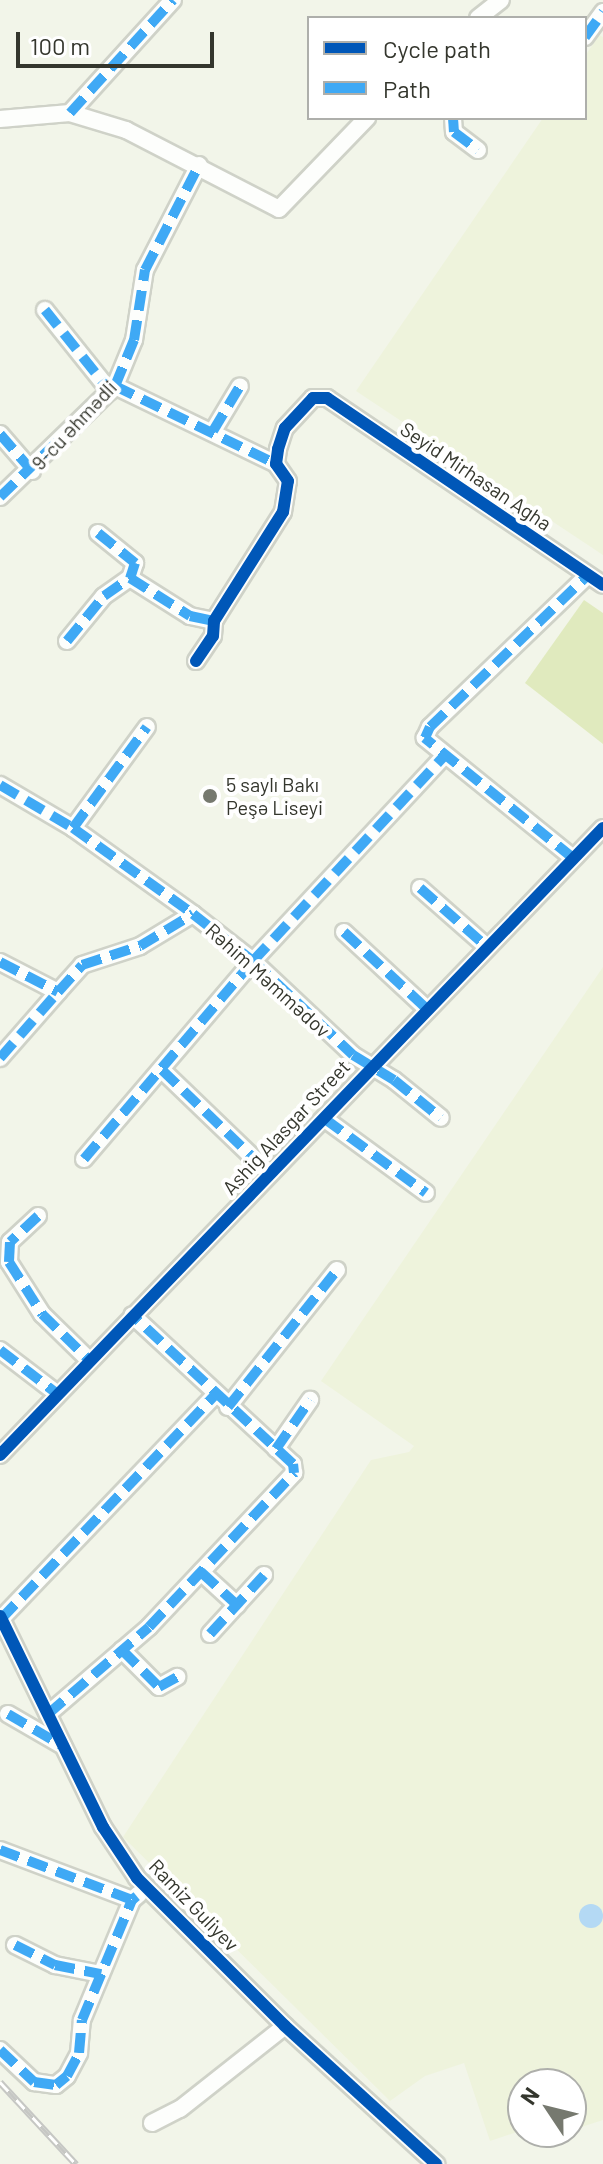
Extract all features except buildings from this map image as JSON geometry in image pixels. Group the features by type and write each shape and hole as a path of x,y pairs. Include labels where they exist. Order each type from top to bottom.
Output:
{"street":[{"path":"70,113 173,0"},
{"path":"481,16 501,0"},
{"path":"587,34 603,12"},
{"path":"0,119 70,113 126,130 279,209 365,120"},
{"path":"453,120 454,132 478,150"},
{"name":"9-cu Əhmədli","path":"0,497 32,471 112,388 134,340 145,270 199,165"},
{"path":"45,310 112,388 213,431 276,464 288,481 283,512 214,621 213,636 196,661"},
{"path":"213,431 240,386"},
{"name":"Seyid Mirhasan Agha","path":"276,464 285,428 301,406 313,398 327,398 603,585"},
{"path":"0,434 32,471"},
{"path":"67,641 104,596 130,578 135,563 98,533"},
{"path":"573,858 425,738 430,727 588,575"},
{"path":"130,578 190,616 214,621"},
{"path":"73,828 147,727"},
{"path":"84,1159 253,961 444,756"},
{"path":"0,785 73,828 193,914"},
{"name":"Ashig Alasgar Street","path":"0,1455 55,1392 325,1119 370,1067 603,828"},
{"path":"420,888 487,947"},
{"name":"Rəhim Məmmədov","path":"0,1058 82,965 140,946 193,914 253,961 370,1067 394,1080 441,1118"},
{"path":"344,932 427,1009"},
{"path":"0,962 58,992"},
{"path":"162,1070 270,1174"},
{"path":"325,1119 426,1193"},
{"path":"38,1216 10,1242 9,1262 42,1314 88,1359"},
{"path":"228,1407 337,1270"},
{"path":"48,1714 122,1650 294,1473 293,1464 214,1396 132,1315"},
{"path":"0,1350 55,1392"},
{"path":"1,1618 214,1396"},
{"path":"276,1449 310,1400"},
{"path":"201,1572 237,1605"},
{"path":"210,1634 264,1575"},
{"name":"Ramiz Guliyev","path":"1,1618 103,1827 147,1888 285,2026 436,2164"},
{"path":"122,1650 159,1687 177,1677"},
{"path":"8,1714 64,1747"},
{"path":"0,1850 132,1900"},
{"path":"0,2050 34,2082 56,2085 67,2076 101,1974 132,1900 147,1888"},
{"path":"15,1945 55,1965 101,1974"},
{"path":"152,2123 180,2109 285,2026"}],"shaded area":[{"path":"599,35 603,37 603,555 356,391 542,120 587,120 587,53"},
{"path":"603,967 603,2120 587,2125 587,2068 507,2068 507,2135 490,2141 464,2063 425,2076 390,2101 123,1837 371,1460 409,1452 414,1446 321,1381"}],"green space":[{"path":"584,600 603,613 603,744 525,683"}],"water":[{"path":"591,1904 600,1907 603,1916 600,1925 591,1928 582,1925 579,1916 582,1907"}],"railway":[{"path":"0,2082 76,2164"}],"marked path":[{"path":"70,113 173,0"},
{"path":"587,34 603,12"},
{"path":"453,120 454,132 478,150"},
{"path":"0,497 115,386 134,340 145,270 199,165"},
{"path":"45,310 110,391"},
{"path":"115,386 276,464"},
{"path":"213,431 240,386"},
{"path":"0,434 32,471"},
{"path":"98,533 135,563 130,578 190,616 214,621"},
{"path":"573,858 425,738 430,727 588,575"},
{"path":"67,641 104,596 130,578"},
{"path":"73,828 147,727"},
{"path":"84,1159 253,961 444,756"},
{"path":"0,785 73,828 193,914"},
{"path":"420,888 487,947"},
{"path":"0,962 58,992 82,965 140,946 193,914 253,961 353,1055 394,1080 441,1118"},
{"path":"344,932 427,1009"},
{"path":"0,1058 58,992"},
{"path":"162,1070 270,1174"},
{"path":"325,1119 426,1193"},
{"path":"38,1216 10,1242 9,1262 42,1314 88,1359"},
{"path":"228,1407 337,1270"},
{"path":"48,1714 149,1627 294,1473 293,1464 132,1315"},
{"path":"0,1350 55,1392"},
{"path":"1,1619 214,1396"},
{"path":"276,1449 310,1400"},
{"path":"201,1572 237,1605"},
{"path":"210,1634 264,1575"},
{"path":"122,1650 159,1687 177,1677"},
{"path":"8,1714 61,1745"},
{"path":"0,1850 132,1900 137,1896"},
{"path":"0,2050 34,2082 56,2085 67,2076 79,2053 82,2020 132,1900"},
{"path":"15,1945 55,1965 101,1974"}],"cycle path":[{"path":"196,661 213,636 214,621 283,512 288,481 276,464 278,449 285,428 313,398 327,398 603,585"},
{"path":"0,1455 603,828"},
{"path":"0,1616 103,1827 137,1878 285,2026 436,2164"}],"place":[{"name":"5 saylı Bakı Peşə Liseyi","path":"210,796"}]}
